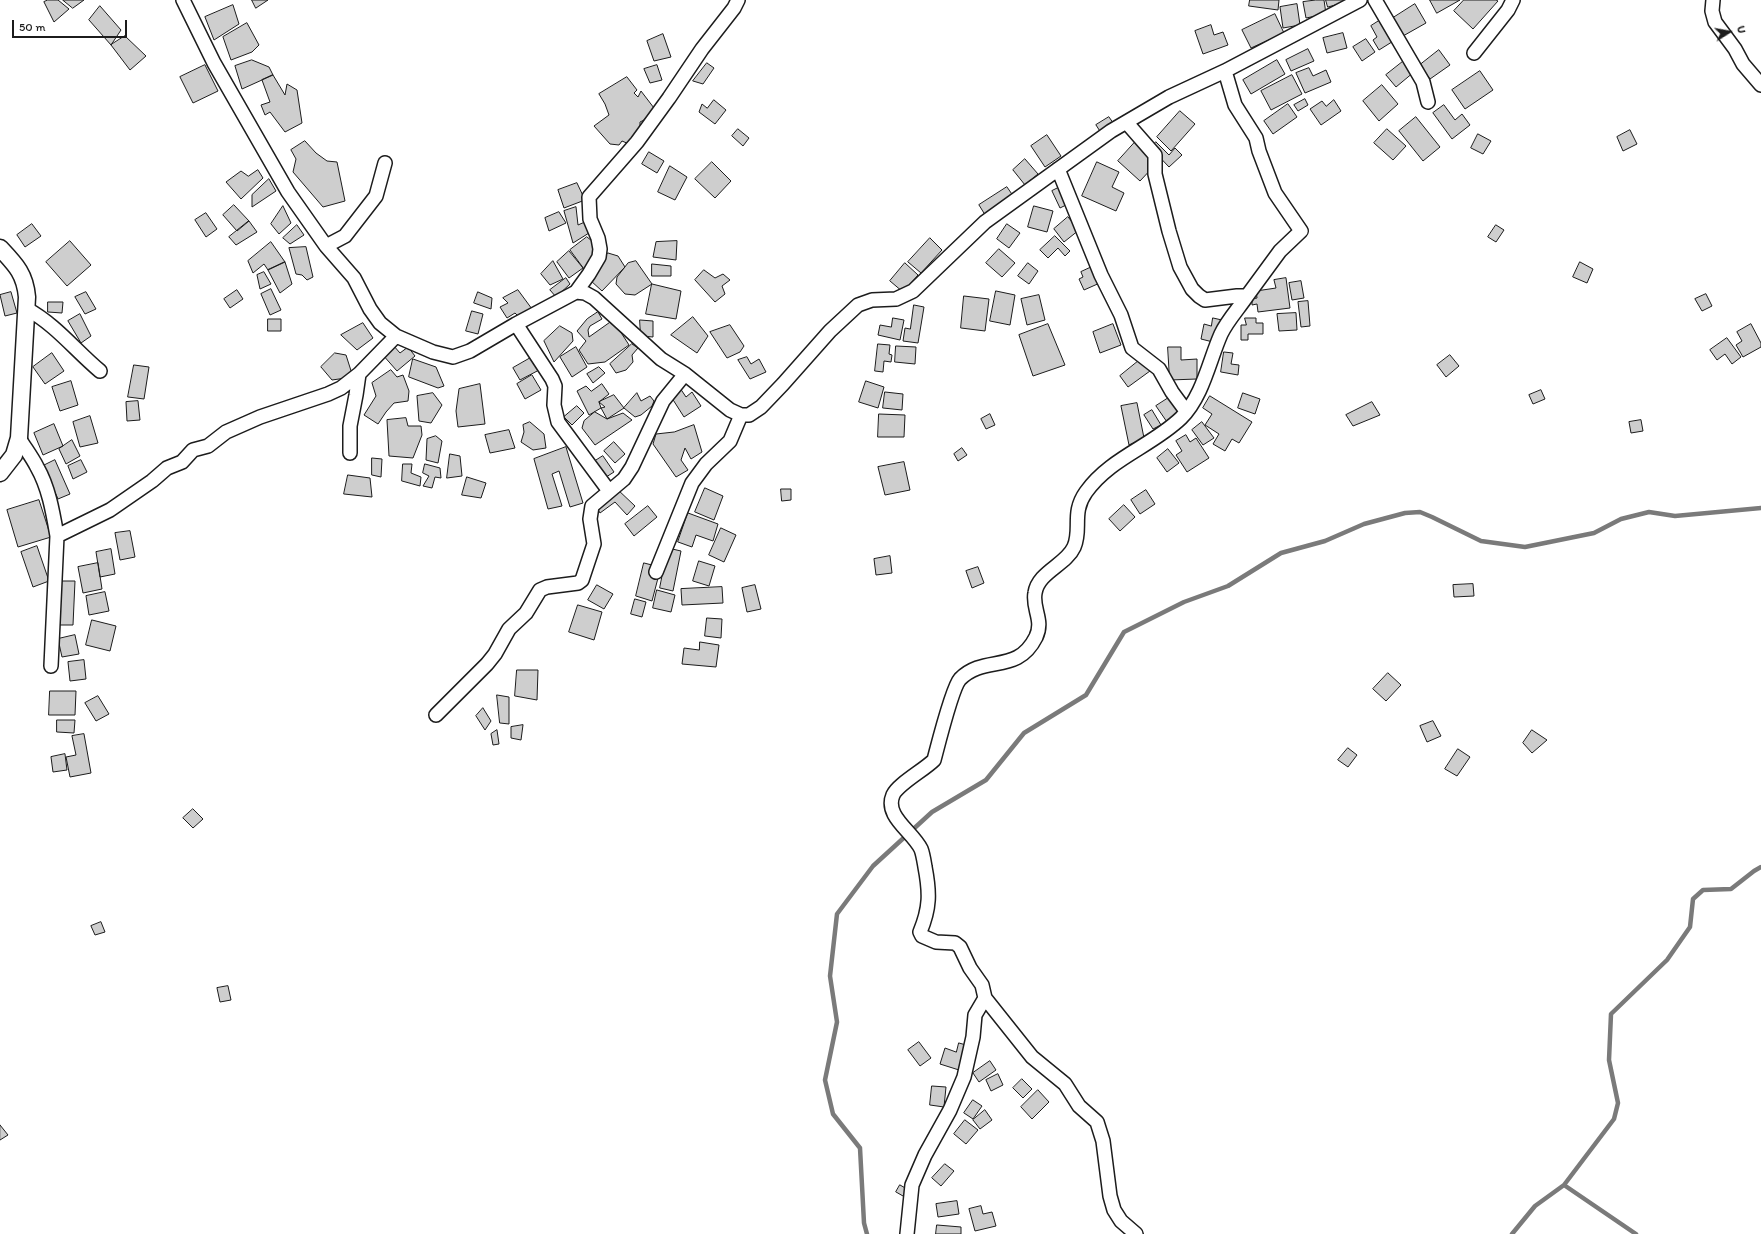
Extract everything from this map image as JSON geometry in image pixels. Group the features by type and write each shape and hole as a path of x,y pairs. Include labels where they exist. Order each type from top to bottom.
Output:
{"street":[{"path":"183,0 214,63 288,192 326,246 354,278 370,309 380,324 396,336 433,352 452,357 470,351 516,324 576,292 599,257 600,249 598,238 590,219 589,197 637,142 702,49 734,8 738,0"},
{"path":"576,292 585,293 594,298 661,359 685,374 730,410 741,415 749,415 761,407 784,384 830,332 858,304 872,300 896,299 913,291 985,222 1111,131 1169,97 1225,71 1360,0"},
{"path":"1375,0 1423,82 1428,102"},
{"path":"1474,54 1508,10 1512,0"},
{"path":"1713,0 1712,11 1715,22 1735,49 1743,64 1761,85"},
{"path":"1136,1234 1121,1221 1114,1210 1110,1196 1103,1141 1096,1122 1079,1106 1065,1084 1032,1057 985,998 982,985 970,968 960,947 955,943 936,942 922,936 920,932 929,904 929,887 921,850 912,835 892,812 893,795 912,776 926,769 934,760 958,680 980,666 1017,659 1025,652 1036,637 1040,623 1035,592 1041,579 1073,549 1076,538 1078,508 1086,493 1104,472 1181,418 1192,404 1205,377 1222,333 1280,251 1301,231 1275,193 1259,151 1256,138 1235,105 1225,71"},
{"path":"1127,123 1155,155 1155,174 1169,231 1180,267 1192,289 1198,296 1205,300 1247,296"},
{"path":"326,246 345,236 376,196 385,163"},
{"path":"1058,169 1100,275 1121,316 1132,348 1158,369 1186,411"},
{"path":"0,248 22,274 26,287 27,309 19,438 14,456 0,473"},
{"path":"27,309 42,317 100,372"},
{"path":"516,324 552,379 555,386 554,405 558,422 609,491"},
{"path":"56,536 110,510 152,481 167,468 182,462 193,450 208,446 226,432 260,417 328,394 341,388 358,374 396,336"},
{"path":"350,453 350,426 358,374"},
{"path":"436,715 487,664 495,654 509,629 526,613 540,590 547,587 578,583 582,580 594,544 590,512 592,506 624,479 632,467 663,401 685,374"},
{"path":"656,572 692,483 706,464 730,441 741,415"},
{"path":"19,438 38,468 47,491 54,516 56,536 51,666"},
{"path":"907,1234 912,1185 925,1155 950,1110 964,1078 973,1037 975,1015 985,998"}],"building":[{"path":"48,0 58,0 69,9 54,22 44,2"},
{"path":"63,0 84,0 73,8"},
{"path":"252,0 268,0 256,8"},
{"path":"1250,0 1279,0 1278,10 1249,6"},
{"path":"1324,0 1326,14 1306,18 1303,2"},
{"path":"1326,0 1354,0 1328,7"},
{"path":"1430,0 1460,0 1437,13"},
{"path":"1464,0 1498,1 1473,29 1454,11"},
{"path":"1297,4 1300,25 1283,28 1280,7"},
{"path":"1415,4 1426,23 1403,36 1393,18"},
{"path":"233,5 239,24 214,40 205,17"},
{"path":"100,6 121,30 111,45 89,20"},
{"path":"1275,14 1284,33 1251,48 1242,30"},
{"path":"1382,19 1395,40 1379,50 1373,40 1377,37 1371,26"},
{"path":"247,23 259,45 252,52 231,60 223,37"},
{"path":"1211,25 1214,35 1223,32 1228,45 1203,54 1195,31"},
{"path":"1343,33 1347,48 1327,53 1323,38"},
{"path":"663,34 671,57 654,61 647,41"},
{"path":"125,36 146,56 130,70 111,45"},
{"path":"1366,39 1375,52 1362,61 1353,47"},
{"path":"1308,49 1314,61 1291,71 1286,60"},
{"path":"1439,50 1450,65 1430,79 1420,65"},
{"path":"252,60 269,67 273,75 242,89 235,66"},
{"path":"1277,60 1285,74 1251,94 1243,80"},
{"path":"1405,60 1414,72 1396,87 1386,75"},
{"path":"707,63 714,68 703,84 693,81"},
{"path":"205,65 218,91 193,103 180,77"},
{"path":"657,65 662,80 650,83 644,69"},
{"path":"1309,68 1313,76 1326,70 1331,82 1305,93 1296,73"},
{"path":"1480,71 1493,90 1465,109 1452,90"},
{"path":"273,75 285,95 287,84 297,90 302,123 285,132 270,112 265,115 261,105 270,102 262,80"},
{"path":"1292,75 1302,94 1271,110 1261,91"},
{"path":"627,77 637,90 634,93 638,97 641,91 654,108 644,120 640,122 640,131 629,144 622,141 619,145 610,144 594,126 609,115 599,94"},
{"path":"1382,85 1398,104 1379,121 1363,101"},
{"path":"1305,99 1308,105 1298,111 1294,105"},
{"path":"714,100 726,110 715,124 699,112 702,104 707,108"},
{"path":"1334,100 1341,111 1321,125 1310,109 1322,101 1326,106"},
{"path":"1288,104 1297,117 1273,134 1264,121"},
{"path":"1444,105 1455,120 1462,114 1470,125 1452,139 1433,113"},
{"path":"1180,111 1195,124 1171,151 1157,137"},
{"path":"1109,117 1116,127 1103,136 1096,125"},
{"path":"1416,117 1440,147 1423,161 1399,131"},
{"path":"738,129 749,138 743,146 732,136"},
{"path":"1387,129 1406,146 1393,160 1374,143"},
{"path":"1630,130 1637,144 1623,151 1617,137"},
{"path":"1478,134 1491,141 1483,154 1471,148"},
{"path":"1047,135 1061,156 1045,167 1031,146"},
{"path":"1137,140 1154,156 1154,166 1140,181 1118,161"},
{"path":"305,141 316,153 327,161 337,162 345,201 323,207 293,172 296,159 291,150"},
{"path":"1156,142 1169,155 1175,148 1182,155 1169,167 1151,148"},
{"path":"649,152 664,161 657,173 642,164"},
{"path":"1025,159 1038,174 1025,185 1013,170"},
{"path":"712,162 731,181 715,198 695,179"},
{"path":"1097,162 1119,172 1112,187 1124,193 1116,211 1082,196"},
{"path":"670,166 687,177 675,200 658,192"},
{"path":"258,170 263,178 241,199 226,182 241,171 248,176"},
{"path":"269,179 276,191 252,207 252,195"},
{"path":"577,183 585,200 564,208 558,190"},
{"path":"1007,187 1016,200 987,218 979,205"},
{"path":"1060,187 1068,204 1060,208 1052,191"},
{"path":"234,205 249,221 237,231 223,215"},
{"path":"283,206 291,223 279,234 271,224"},
{"path":"1034,206 1053,211 1047,232 1028,227"},
{"path":"576,207 578,225 587,221 589,233 573,243 564,211"},
{"path":"559,212 566,223 549,231 545,218"},
{"path":"206,213 217,229 206,237 195,220"},
{"path":"1068,217 1079,230 1064,242 1054,229"},
{"path":"249,221 257,232 236,245 229,237"},
{"path":"32,224 41,236 25,247 17,235"},
{"path":"1007,224 1020,233 1009,248 997,239"},
{"path":"297,225 304,235 290,244 283,238"},
{"path":"1496,225 1504,230 1496,242 1488,237"},
{"path":"1055,236 1070,251 1065,256 1058,248 1048,258 1040,250"},
{"path":"587,237 592,241 597,255 584,269 570,250"},
{"path":"930,238 942,250 921,273 908,262"},
{"path":"70,241 91,265 67,286 46,262"},
{"path":"677,241 676,260 653,257 656,242"},
{"path":"271,242 285,262 268,270 264,264 253,273 248,261"},
{"path":"306,247 313,277 307,280 302,275 296,274 289,248"},
{"path":"999,249 1015,263 1002,277 986,263"},
{"path":"569,251 583,268 569,278 557,262"},
{"path":"608,253 618,256 625,267 602,291 590,280"},
{"path":"553,261 563,279 550,285 541,274"},
{"path":"636,261 652,284 635,295 625,294 616,284 617,277 628,263"},
{"path":"285,262 292,284 280,293 268,270"},
{"path":"1580,262 1593,269 1587,283 1573,277"},
{"path":"905,263 918,275 903,292 890,281"},
{"path":"1028,263 1038,271 1029,284 1018,276"},
{"path":"652,264 671,266 671,276 652,276"},
{"path":"1094,266 1102,282 1084,290 1079,279 1083,277 1081,272"},
{"path":"704,270 715,278 723,274 730,280 722,286 725,294 715,302 695,280"},
{"path":"264,272 271,284 260,289 257,275"},
{"path":"566,278 570,284 556,297 550,290"},
{"path":"1286,278 1290,308 1258,312 1257,304 1252,305 1252,299 1257,298 1256,291 1276,288 1274,280"},
{"path":"1301,281 1304,298 1292,300 1289,283"},
{"path":"652,284 681,291 676,319 646,314"},
{"path":"271,289 281,310 270,315 261,294"},
{"path":"237,290 243,299 230,308 224,299"},
{"path":"518,290 532,309 518,316 515,313 507,318 500,307 508,303 503,298"},
{"path":"996,291 1015,295 1010,325 990,321"},
{"path":"11,292 17,313 5,316 0,295"},
{"path":"86,292 96,309 85,314 75,297"},
{"path":"478,292 492,298 491,309 474,303"},
{"path":"1706,294 1712,306 1702,311 1695,299"},
{"path":"1039,295 1045,320 1027,325 1021,299"},
{"path":"964,296 989,299 985,331 961,328"},
{"path":"1308,301 1310,326 1301,327 1298,302"},
{"path":"48,302 63,302 62,313 48,312"},
{"path":"914,305 924,307 918,343 903,341 905,328 910,329"},
{"path":"472,311 483,314 478,334 466,331"},
{"path":"598,312 602,319 590,326 588,330 589,337 613,320 629,345 605,362 588,364 579,350 586,341 577,331 587,319"},
{"path":"1296,313 1297,330 1279,331 1277,314"},
{"path":"80,314 91,336 81,343 68,321"},
{"path":"693,317 708,336 697,353 671,335"},
{"path":"893,318 904,320 900,340 878,335 880,325 891,327"},
{"path":"1213,318 1222,320 1217,343 1201,339 1204,324 1211,326"},
{"path":"1245,318 1256,318 1256,323 1263,323 1263,334 1248,334 1248,340 1241,340 1241,325 1246,325"},
{"path":"268,319 281,319 281,331 268,331"},
{"path":"640,320 653,321 653,337 641,336"},
{"path":"363,323 373,338 357,350 341,335"},
{"path":"1048,324 1065,365 1033,376 1019,335"},
{"path":"1113,324 1121,345 1100,353 1093,332"},
{"path":"1751,324 1761,343 1761,347 1743,357 1736,345 1742,341 1737,332"},
{"path":"730,325 744,346 740,352 727,358 710,332"},
{"path":"560,326 572,333 573,341 554,362 544,341"},
{"path":"1727,338 1741,357 1732,364 1725,354 1717,360 1710,350"},
{"path":"632,344 638,348 632,355 633,362 626,370 616,373 610,364"},
{"path":"878,344 890,345 889,354 892,355 891,362 884,361 883,372 875,371"},
{"path":"393,345 400,353 408,347 415,356 397,371 382,354"},
{"path":"896,346 916,347 915,364 895,362"},
{"path":"576,347 587,367 572,377 560,357"},
{"path":"1168,347 1181,347 1181,360 1197,359 1197,379 1170,380"},
{"path":"1224,352 1233,353 1231,364 1239,365 1238,375 1221,372"},
{"path":"52,353 64,371 45,384 33,367"},
{"path":"335,353 346,355 353,377 332,380 321,367"},
{"path":"1450,355 1459,366 1446,377 1437,365"},
{"path":"534,356 541,369 520,380 513,368"},
{"path":"747,357 751,364 759,359 766,372 750,379 738,360"},
{"path":"413,359 436,367 444,386 438,388 409,377"},
{"path":"1141,359 1150,371 1128,387 1120,376"},
{"path":"134,365 149,367 144,399 128,397"},
{"path":"599,367 605,373 593,383 587,374"},
{"path":"391,370 397,377 403,375 409,391 408,401 394,403 378,424 364,415 376,396 372,383"},
{"path":"532,375 541,390 525,399 517,384"},
{"path":"71,381 78,405 60,411 52,387"},
{"path":"866,381 884,387 878,408 859,402"},
{"path":"480,384 485,424 458,427 456,411 459,389"},
{"path":"602,384 609,394 599,402 601,408 589,415 577,391 586,386 591,391"},
{"path":"680,388 686,397 692,392 701,406 684,417 670,395"},
{"path":"1541,390 1545,399 1533,404 1529,395"},
{"path":"885,392 903,394 902,410 883,408"},
{"path":"433,393 442,405 431,423 419,421 417,396"},
{"path":"637,393 641,401 650,396 654,401 652,406 641,415 635,417 624,408"},
{"path":"1243,393 1260,399 1255,414 1238,408"},
{"path":"614,395 624,408 607,419 601,408 605,407 599,402"},
{"path":"1210,396 1252,422 1239,443 1232,439 1225,451 1213,444 1219,434 1205,425 1212,414 1203,408"},
{"path":"1170,397 1181,413 1167,422 1156,406"},
{"path":"138,401 140,420 127,421 126,402"},
{"path":"1372,402 1380,415 1353,426 1346,415"},
{"path":"1137,403 1144,438 1129,445 1121,406"},
{"path":"577,406 584,413 572,425 564,417"},
{"path":"1152,410 1161,425 1153,429 1144,415"},
{"path":"595,412 607,419 623,413 632,420 595,445 582,428 584,421"},
{"path":"879,414 905,415 904,437 878,437"},
{"path":"990,414 995,425 986,429 981,419"},
{"path":"90,416 98,443 80,447 73,422"},
{"path":"406,418 408,426 421,426 422,435 413,458 389,456 387,420"},
{"path":"1641,420 1643,431 1631,433 1629,422"},
{"path":"530,422 544,434 546,448 533,450 521,442 524,432 523,425"},
{"path":"1202,422 1214,438 1203,445 1192,430"},
{"path":"54,424 63,446 43,455 34,433"},
{"path":"694,425 702,452 691,459 685,448 681,460 688,470 676,477 653,444 656,434 674,432"},
{"path":"509,430 515,448 490,453 485,435"},
{"path":"1186,435 1190,442 1196,438 1209,458 1187,472 1176,455 1182,451 1176,441"},
{"path":"436,436 442,441 438,463 426,460 427,439"},
{"path":"72,440 80,456 66,464 59,449"},
{"path":"614,442 625,454 615,463 604,451"},
{"path":"566,447 583,503 570,507 559,471 552,474 562,506 548,509 534,459"},
{"path":"962,448 967,455 958,461 954,454"},
{"path":"1168,449 1179,463 1167,472 1157,458"},
{"path":"450,454 460,456 462,476 447,478"},
{"path":"603,456 614,472 603,479 592,463"},
{"path":"372,458 382,459 381,477 372,475"},
{"path":"55,460 70,494 58,499 43,466"},
{"path":"81,460 87,472 73,479 68,466"},
{"path":"904,462 910,490 885,495 878,467"},
{"path":"403,464 412,464 411,473 421,477 420,486 402,481"},
{"path":"425,464 440,468 441,478 435,477 432,488 423,486 429,476 423,473"},
{"path":"348,475 370,478 372,497 344,494"},
{"path":"467,477 486,483 481,498 462,495"},
{"path":"616,488 635,506 627,515 615,502 600,513 596,506"},
{"path":"705,488 723,496 714,520 695,512"},
{"path":"781,489 791,489 791,500 782,501"},
{"path":"1146,490 1155,504 1140,514 1131,500"},
{"path":"39,500 51,537 18,547 7,510"},
{"path":"1124,505 1135,517 1120,531 1109,519"},
{"path":"648,506 657,517 634,536 625,524"},
{"path":"688,513 718,524 713,541 696,535 692,547 678,542"},
{"path":"721,528 736,535 724,562 709,555"},
{"path":"130,531 135,557 120,560 115,533"},
{"path":"37,546 49,581 33,587 21,552"},
{"path":"668,548 681,551 673,591 660,588"},
{"path":"111,549 115,574 100,577 96,552"},
{"path":"890,556 892,573 876,575 874,559"},
{"path":"699,561 715,566 709,586 693,581"},
{"path":"98,563 102,589 83,593 78,567"},
{"path":"644,563 656,566 658,578 652,601 636,596"},
{"path":"978,567 984,583 972,588 966,571"},
{"path":"60,581 75,581 73,625 58,625"},
{"path":"1473,584 1474,596 1454,597 1453,585"},
{"path":"597,585 613,594 604,609 588,600"},
{"path":"755,585 761,609 747,612 742,588"},
{"path":"722,587 723,603 682,605 681,589"},
{"path":"657,590 675,595 671,612 653,608"},
{"path":"105,592 109,611 89,615 86,596"},
{"path":"635,599 646,602 642,617 631,614"},
{"path":"578,605 602,612 594,640 569,632"},
{"path":"707,618 722,619 721,638 705,636"},
{"path":"92,620 116,626 110,651 86,645"},
{"path":"75,635 79,654 62,657 58,639"},
{"path":"700,642 719,645 716,667 682,664 684,648 699,650"},
{"path":"84,660 86,679 70,681 68,662"},
{"path":"517,670 538,670 537,700 515,696"},
{"path":"1388,673 1401,685 1386,701 1373,689"},
{"path":"50,691 76,691 75,715 49,715"},
{"path":"497,695 509,697 509,724 500,723"},
{"path":"98,696 109,714 96,721 85,703"},
{"path":"483,708 491,721 485,730 476,716"},
{"path":"57,720 75,720 74,733 57,732"},
{"path":"1433,721 1441,736 1427,742 1420,726"},
{"path":"523,725 521,740 511,738 511,727"},
{"path":"497,730 499,744 493,745 491,734"},
{"path":"1532,730 1547,740 1532,753 1523,743"},
{"path":"84,734 91,773 70,777 66,757 76,755 72,736"},
{"path":"1348,748 1357,755 1348,767 1338,760"},
{"path":"1458,749 1470,757 1457,776 1445,769"},
{"path":"65,754 67,770 53,772 51,757"},
{"path":"193,809 203,819 193,828 183,818"},
{"path":"101,922 105,932 95,935 91,926"},
{"path":"228,986 231,1000 220,1002 217,988"},
{"path":"919,1042 931,1058 920,1066 908,1050"},
{"path":"959,1043 966,1045 959,1070 940,1064 945,1048 956,1052"},
{"path":"990,1061 996,1070 979,1082 973,1073"},
{"path":"998,1074 1003,1085 991,1091 986,1080"},
{"path":"1022,1079 1032,1089 1023,1098 1013,1088"},
{"path":"932,1086 946,1087 944,1107 930,1105"},
{"path":"1038,1090 1049,1102 1032,1119 1021,1107"},
{"path":"973,1100 982,1106 973,1119 964,1113"},
{"path":"985,1110 992,1120 980,1129 973,1120"},
{"path":"965,1120 978,1130 966,1144 954,1134"},
{"path":"0,1125 8,1135 0,1140"},
{"path":"945,1164 954,1171 941,1186 932,1178"},
{"path":"900,1185 907,1189 903,1196 896,1192"},
{"path":"957,1201 959,1214 938,1217 936,1204"},
{"path":"981,1206 983,1214 992,1212 996,1226 975,1231 969,1209"},
{"path":"937,1225 961,1227 961,1234 936,1234"}],"waterway":[{"path":"867,1234 864,1223 860,1148 833,1114 825,1080 837,1022 830,976 837,914 873,866 932,812 986,780 1024,733 1086,695 1124,632 1184,602 1228,586 1281,553 1325,541 1364,524 1405,513 1420,512 1481,541 1525,547 1594,533 1621,519 1649,512 1675,516 1761,508"},
{"path":"1512,1234 1535,1206 1564,1185 1614,1119 1618,1103 1609,1060 1611,1014 1667,960 1690,927 1693,899 1703,890 1731,889 1761,867"},
{"path":"1564,1185 1636,1234"}]}
